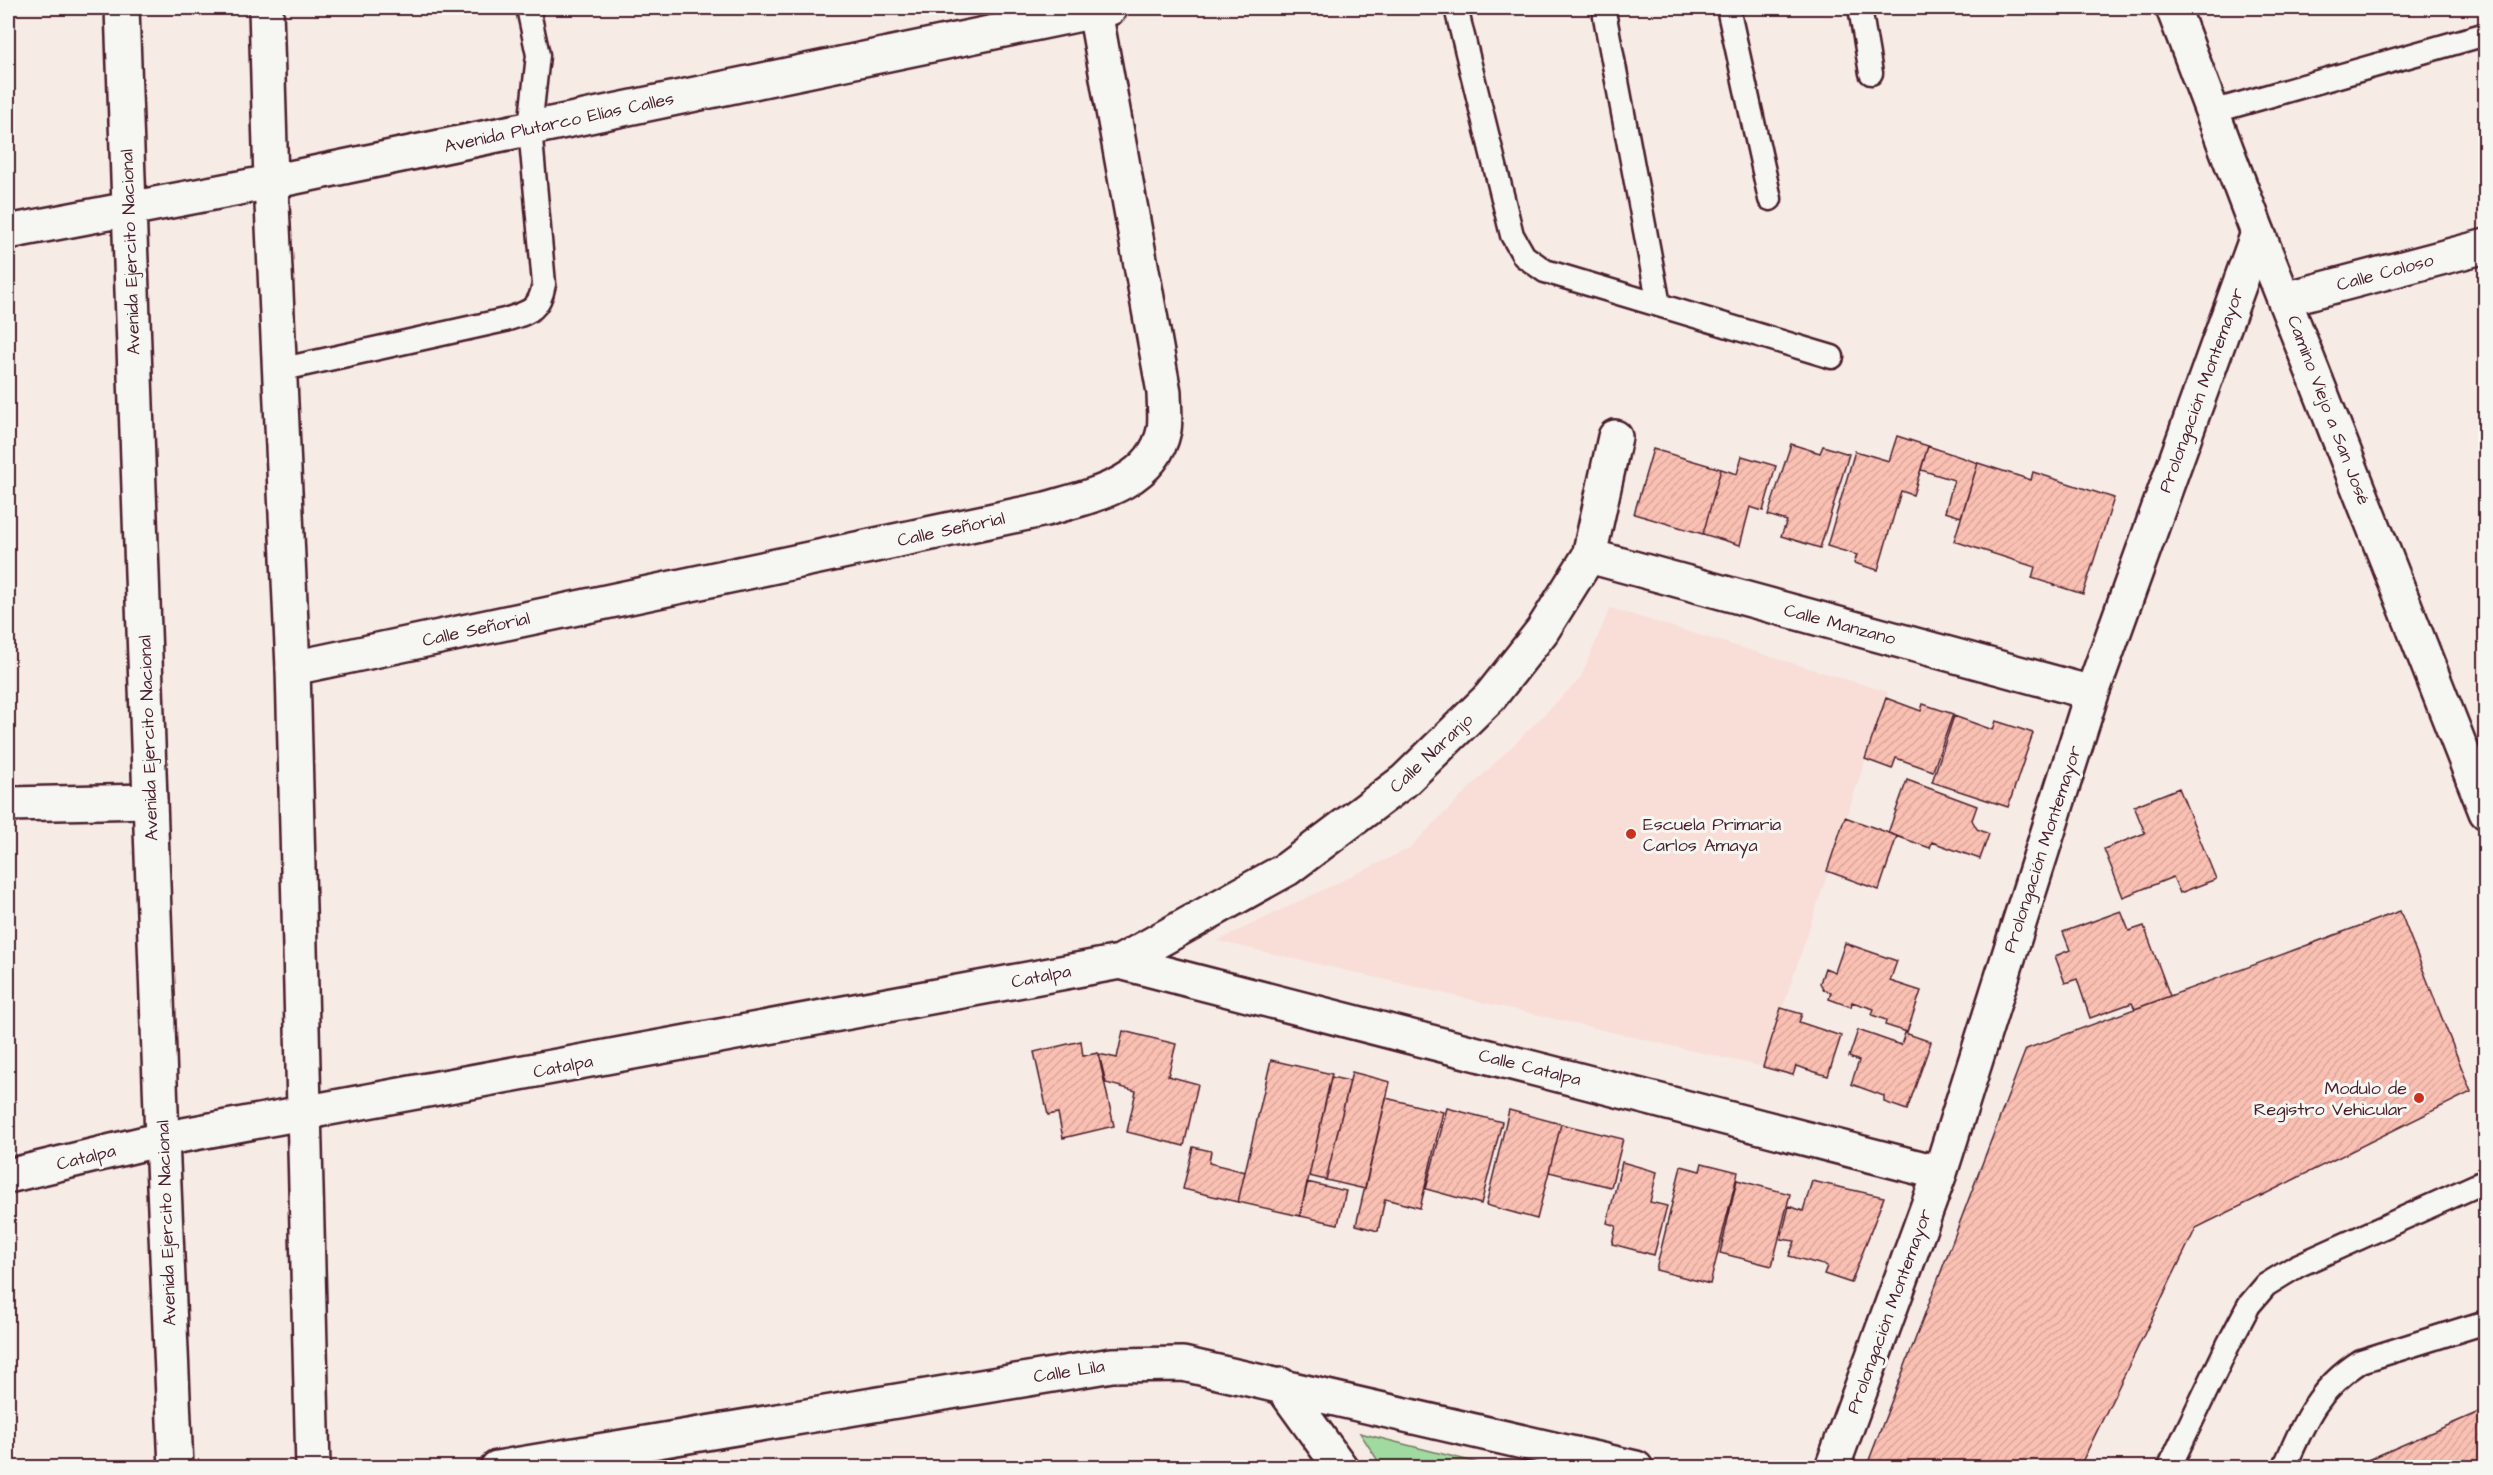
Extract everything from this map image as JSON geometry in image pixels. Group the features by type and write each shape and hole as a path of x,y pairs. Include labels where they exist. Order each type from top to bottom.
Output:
{"street":[{"name":"Avenida Ejercito Nacional","path":"122,8 162,1139 176,1467"},
{"path":"266,8 270,182 293,668 313,1467"},
{"name":"Camino Viejo a San José","path":"2173,8 2258,233 2486,812"},
{"name":"Avenida Plutarco Elías Calles","path":"8,232 270,182 1102,9"},
{"name":"Calle Señorial","path":"293,668 1046,508 1101,494 1137,474 1155,453 1164,430 1164,392 1102,9"},
{"name":"Prolongación Montemayor","path":"1832,1467 1940,1173 2092,693 2258,233"},
{"name":"Calle Coloso","path":"2285,298 2486,246"},
{"name":"Calle Naranjo","path":"1120,962 1287,869 1404,781 1490,698 1542,631 1588,556 1614,437"},
{"name":"Calle Manzano","path":"1588,556 2092,693"},
{"path":"8,804 150,801"},
{"name":"Catalpa","path":"8,1176 162,1139 1120,962"},
{"name":"Calle Catalpa","path":"1120,962 1940,1173"},
{"name":"Calle Lila","path":"497,1467 648,1455 1112,1365 1183,1364 1636,1467"},
{"path":"1281,1385 1341,1467"}],"lane":[{"path":"279,370 506,320 530,311 541,300 544,284 530,128 538,55 528,8"},
{"path":"1456,8 1512,235 1524,256 1545,271 1832,357"},
{"path":"1728,8 1770,199"},
{"path":"1860,8 1871,73"},
{"path":"1605,17 1659,305"},
{"path":"2212,112 2486,34"},
{"path":"2169,1467 2249,1305 2266,1285 2297,1266 2486,1181"},
{"path":"2284,1467 2315,1403 2343,1372 2361,1360 2486,1322"}],"shaded area":[{"name":"Escuela Primaria Carlos Amaya","path":"1610,608 1888,692 1763,1067 1217,941 1408,849 1580,679"}],"green space":[{"path":"1360,1433 1494,1467 1382,1467"}],"building":[{"path":"1897,436 1928,446 1913,495 1901,491 1878,570 1854,563 1857,555 1827,546 1855,451 1889,461"},
{"path":"1791,444 1820,453 1823,446 1849,454 1820,548 1781,536 1787,521 1768,515"},
{"path":"1928,446 1978,463 1961,517 1945,512 1954,480 1921,470"},
{"path":"1653,449 1721,469 1703,534 1634,514"},
{"path":"1742,456 1776,466 1763,511 1750,507 1740,545 1703,534 1721,469 1737,474"},
{"path":"1978,463 2031,480 2033,472 2114,498 2083,594 2032,578 2035,567 1954,541"},
{"path":"1886,698 1921,711 1923,704 1953,714 1933,771 1896,758 1892,769 1865,759"},
{"path":"1954,716 1993,730 1996,721 2033,733 2008,807 1932,782"},
{"path":"1907,780 1977,806 1972,820 1977,829 1989,834 1980,859 1932,842 1930,848 1888,833"},
{"path":"2179,788 2216,879 2180,893 2173,877 2123,897 2104,849 2145,833 2134,806"},
{"path":"1845,817 1897,836 1879,890 1827,871"},
{"path":"2121,911 2129,931 2144,926 2170,996 2135,1009 2132,1003 2090,1018 2077,979 2065,983 2055,956 2070,950 2063,932"},
{"path":"2400,911 2471,1092 2196,1228 2079,1468 1866,1468 2026,1049"},
{"path":"1845,943 1897,961 1890,981 1921,991 1907,1032 1885,1025 1886,1020 1872,1015 1874,1009 1852,1002 1851,1007 1829,999 1831,992 1824,990 1820,983 1825,968 1835,972"},
{"path":"1781,1008 1802,1014 1799,1022 1841,1036 1828,1076 1796,1066 1793,1075 1763,1067"},
{"path":"1858,1030 1901,1045 1905,1033 1931,1042 1907,1110 1884,1102 1884,1096 1851,1084 1859,1061 1849,1057"},
{"path":"1123,1031 1176,1044 1168,1076 1198,1084 1184,1146 1127,1132 1136,1091 1106,1083 1099,1054 1117,1058"},
{"path":"1081,1041 1083,1056 1098,1053 1114,1126 1063,1138 1058,1113 1048,1115 1034,1052"},
{"path":"1271,1060 1332,1074 1300,1216 1238,1202"},
{"path":"1352,1072 1390,1082 1365,1189 1326,1180"},
{"path":"1331,1077 1350,1081 1326,1180 1309,1176"},
{"path":"1386,1098 1443,1112 1420,1208 1385,1199 1378,1231 1356,1225"},
{"path":"1447,1108 1502,1122 1481,1204 1426,1189"},
{"path":"1509,1110 1561,1124 1537,1219 1486,1205"},
{"path":"1561,1124 1623,1139 1611,1187 1549,1172"},
{"path":"1193,1147 1211,1151 1209,1163 1245,1172 1238,1202 1183,1189"},
{"path":"1622,1162 1657,1172 1650,1202 1667,1206 1654,1255 1612,1244 1616,1226 1607,1223"},
{"path":"1702,1163 1738,1172 1710,1284 1656,1270 1681,1166 1700,1171"},
{"path":"1737,1180 1790,1194 1772,1266 1720,1253"},
{"path":"1812,1181 1884,1197 1851,1283 1824,1274 1827,1266 1789,1256 1795,1241 1781,1239 1789,1206 1803,1211"},
{"path":"1307,1182 1346,1191 1338,1224 1300,1216"},
{"path":"2486,1409 2486,1468 2349,1468"}],"place":[{"name":"Escuela Primaria Carlos Amaya","path":"1631,834"},
{"name":"Modulo de Registro Vehicular","path":"2419,1098"}]}
